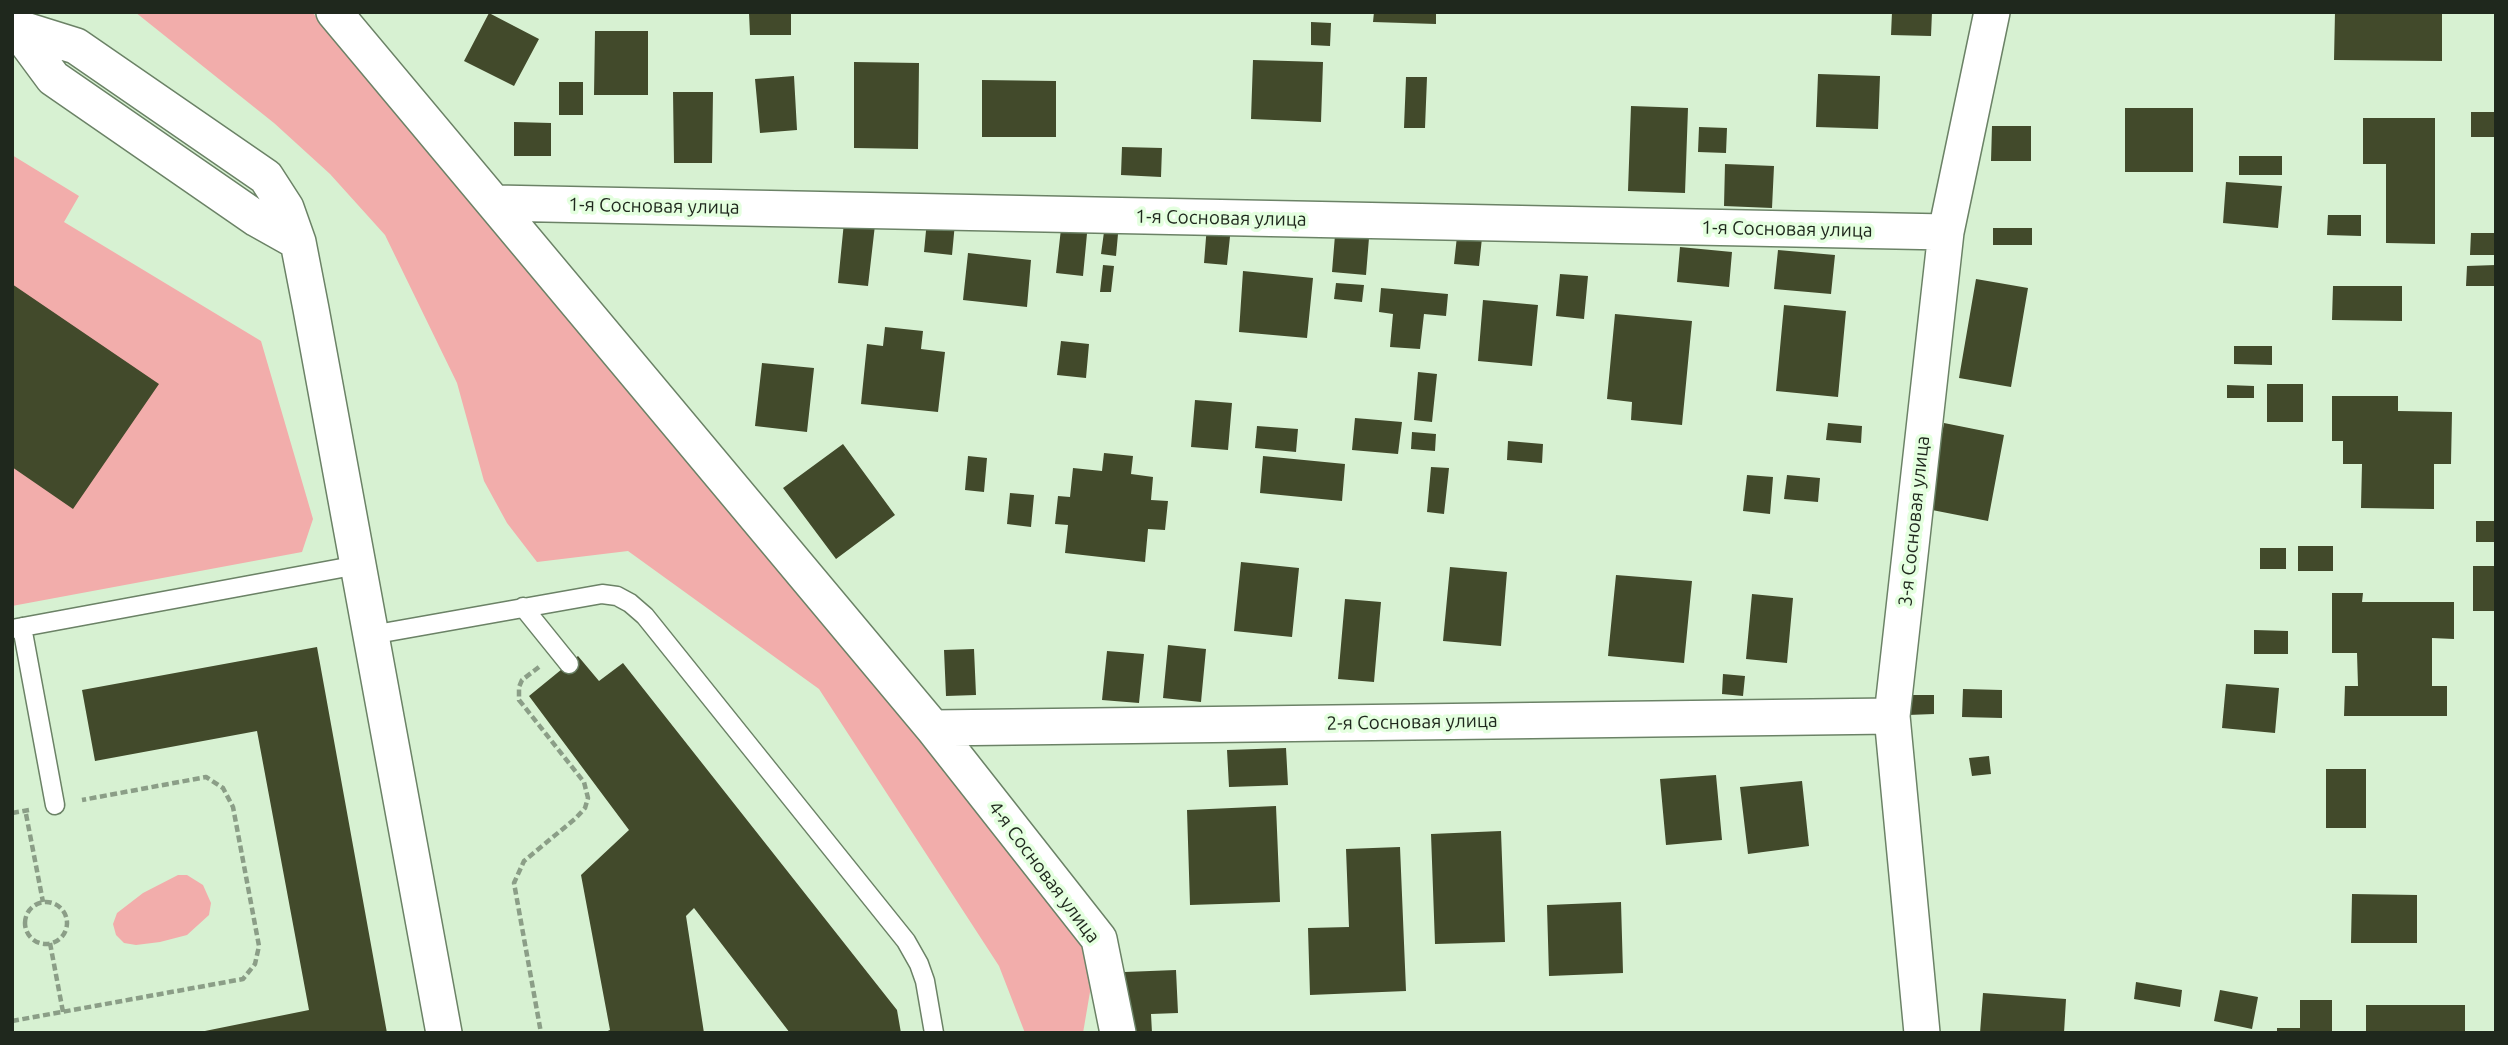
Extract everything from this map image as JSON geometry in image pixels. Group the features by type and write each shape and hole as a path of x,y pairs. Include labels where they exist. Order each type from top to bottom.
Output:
{"street":[{"name":"4-я Сосновая улица","path":"334,12 933,728 1099,939 1118,1033"},
{"name":"3-я Сосновая улица","path":"1922,1033 1892,716 1946,232 1992,12"},
{"path":"14,27 76,46 266,177 286,208 298,242 444,1033"},
{"name":"1-я Сосновая улица","path":"495,203 1946,232"},
{"name":"2-я Сосновая улица","path":"933,728 1892,716"}],"lane":[{"path":"55,805 17,628 358,565"},
{"path":"370,635 602,594 617,596 630,603 645,616 913,952 925,981 934,1033"},
{"path":"523,607 564,658"}],"path":[{"path":"541,1033 514,883 524,861 585,808 588,791 584,782 523,705 518,693 522,680 564,658"},
{"path":"12,813 206,777 216,782 229,795 233,807 259,946 255,964 243,979 12,1021"},
{"path":"26,810 43,902"},
{"path":"43,902 58,906 67,919 63,934 50,943 34,940 26,926 29,911 43,902"},
{"path":"50,943 63,1012"}],"shaded area":[{"path":"135,12 312,12 904,690 1099,939 1083,1033 1025,1033 999,966 819,689 628,551 537,562 507,523 484,481 457,383 385,235 330,174 274,123"},
{"path":"12,155 79,196 64,222 261,341 313,519 302,552 12,606"},
{"path":"178,875 187,875 203,885 211,903 209,915 187,935 160,942 136,945 124,943 116,935 113,924 117,913 143,893"}],"building":[{"path":"1374,12 1436,12 1436,24 1373,22"},
{"path":"1892,12 1932,12 1931,36 1891,35"},
{"path":"2335,12 2442,12 2442,61 2334,60"},
{"path":"489,13 539,39 514,86 464,61"},
{"path":"749,13 791,13 791,35 750,35"},
{"path":"1311,22 1331,23 1330,46 1311,45"},
{"path":"595,31 648,31 648,95 594,95"},
{"path":"1253,60 1323,62 1321,122 1251,119"},
{"path":"854,62 919,63 918,149 854,148"},
{"path":"1818,74 1880,76 1878,129 1816,127"},
{"path":"794,76 797,130 760,133 755,79"},
{"path":"1406,77 1427,77 1425,128 1404,128"},
{"path":"982,80 1056,81 1056,137 982,137"},
{"path":"559,82 583,82 583,115 559,115"},
{"path":"673,92 713,92 712,163 674,163"},
{"path":"1631,106 1688,108 1685,193 1628,191"},
{"path":"2125,108 2193,108 2193,172 2125,172"},
{"path":"2471,112 2496,112 2496,137 2471,137"},
{"path":"2363,118 2435,118 2435,244 2386,243 2386,164 2363,164"},
{"path":"514,122 551,123 551,156 514,156"},
{"path":"1992,126 2031,126 2031,161 1991,161"},
{"path":"1699,127 1727,128 1726,153 1698,152"},
{"path":"1122,147 1162,148 1161,177 1121,175"},
{"path":"2239,156 2282,156 2282,175 2239,175"},
{"path":"1725,164 1774,166 1772,208 1724,206"},
{"path":"2226,182 2282,186 2278,228 2223,223"},
{"path":"2328,215 2361,215 2361,236 2327,235"},
{"path":"927,220 955,223 952,255 924,252"},
{"path":"1062,220 1088,223 1083,276 1056,273"},
{"path":"844,222 875,225 868,286 838,283"},
{"path":"1207,225 1231,227 1227,265 1204,263"},
{"path":"1993,228 2032,228 2032,245 1993,245"},
{"path":"1104,232 1118,234 1116,256 1101,254"},
{"path":"2471,233 2496,233 2496,255 2470,255"},
{"path":"1335,235 1369,238 1366,275 1332,272"},
{"path":"1457,236 1482,238 1479,266 1454,264"},
{"path":"1680,247 1732,252 1729,287 1677,282"},
{"path":"1778,250 1835,255 1831,294 1774,289"},
{"path":"968,253 1031,260 1027,307 963,300"},
{"path":"1103,265 1114,266 1111,292 1100,292"},
{"path":"2496,265 2496,286 2466,286 2467,266"},
{"path":"1243,271 1313,278 1307,338 1239,332"},
{"path":"1560,274 1588,276 1584,319 1556,316"},
{"path":"1976,279 2028,288 2011,387 1959,378"},
{"path":"1336,283 1364,285 1362,302 1334,299"},
{"path":"12,284 159,384 73,509 12,467"},
{"path":"2333,286 2402,286 2402,321 2332,320"},
{"path":"1381,288 1448,294 1446,316 1424,314 1420,349 1390,347 1393,314 1379,312"},
{"path":"1483,300 1538,305 1532,366 1478,361"},
{"path":"1784,305 1846,311 1838,397 1776,391"},
{"path":"1615,314 1692,321 1682,425 1631,420 1632,402 1607,399"},
{"path":"885,327 923,331 921,349 945,352 938,412 861,404 867,344 883,346"},
{"path":"1061,341 1089,344 1086,378 1057,375"},
{"path":"2234,346 2272,346 2272,365 2234,364"},
{"path":"762,363 814,368 807,432 755,426"},
{"path":"1418,372 1437,374 1432,422 1414,420"},
{"path":"2267,384 2303,384 2303,422 2267,422"},
{"path":"2227,385 2254,386 2254,398 2227,398"},
{"path":"2332,396 2398,396 2398,411 2452,412 2451,464 2434,464 2434,509 2361,508 2362,464 2343,464 2343,441 2332,441"},
{"path":"1195,400 1232,403 1228,450 1191,447"},
{"path":"1355,418 1402,422 1398,454 1352,450"},
{"path":"1828,423 1862,426 1861,443 1826,440"},
{"path":"1944,423 2004,435 1988,521 1927,509"},
{"path":"1257,426 1298,429 1296,452 1255,448"},
{"path":"1412,432 1436,434 1435,451 1411,449"},
{"path":"1508,441 1543,444 1542,463 1507,460"},
{"path":"843,444 895,515 836,559 783,488"},
{"path":"1104,453 1133,456 1131,474 1153,477 1151,500 1168,501 1165,530 1148,529 1145,562 1065,553 1068,525 1055,524 1058,496 1070,497 1073,468 1102,471"},
{"path":"968,456 987,458 984,492 965,490"},
{"path":"1263,456 1345,464 1342,501 1260,493"},
{"path":"1431,467 1449,468 1444,514 1427,512"},
{"path":"1747,475 1773,477 1770,514 1743,511"},
{"path":"1787,475 1820,478 1818,502 1784,499"},
{"path":"1010,493 1034,495 1031,527 1007,524"},
{"path":"2476,521 2496,521 2496,542 2476,542"},
{"path":"2298,546 2333,546 2333,571 2298,571"},
{"path":"2260,548 2286,548 2286,569 2260,569"},
{"path":"1241,562 1299,568 1292,637 1234,631"},
{"path":"2473,566 2496,566 2496,611 2473,611"},
{"path":"1450,567 1507,572 1501,646 1443,641"},
{"path":"1616,575 1692,581 1684,663 1608,656"},
{"path":"2332,593 2363,593 2362,602 2454,602 2454,639 2432,638 2432,686 2447,686 2447,716 2344,716 2345,686 2358,686 2357,653 2332,653"},
{"path":"1752,594 1793,598 1787,663 1746,659"},
{"path":"1345,599 1381,602 1374,682 1338,679"},
{"path":"2254,630 2288,631 2288,654 2254,654"},
{"path":"1168,645 1206,649 1201,702 1163,698"},
{"path":"317,647 387,1033 195,1033 309,1010 257,731 95,761 82,690"},
{"path":"974,649 976,695 946,696 944,650"},
{"path":"1107,651 1144,654 1139,703 1102,700"},
{"path":"578,656 599,681 623,663 897,1010 901,1033 790,1033 694,908 686,916 704,1033 603,1033 610,1030 581,875 629,830 529,696"},
{"path":"1723,674 1745,676 1743,696 1722,694"},
{"path":"2226,684 2279,688 2275,733 2222,728"},
{"path":"1963,689 2002,690 2002,718 1962,717"},
{"path":"1908,695 1934,695 1934,714 1908,715"},
{"path":"1286,748 1288,785 1229,787 1227,750"},
{"path":"1989,756 1991,774 1972,776 1969,758"},
{"path":"2326,769 2366,769 2366,828 2326,828"},
{"path":"1716,775 1722,840 1666,845 1660,779"},
{"path":"1802,781 1809,846 1748,854 1740,787"},
{"path":"1276,806 1280,902 1190,905 1187,810"},
{"path":"1501,831 1505,942 1435,944 1431,834"},
{"path":"1400,847 1406,991 1310,995 1308,928 1349,927 1346,849"},
{"path":"2352,894 2417,895 2417,943 2351,943"},
{"path":"1621,902 1623,973 1549,976 1547,905"},
{"path":"1176,970 1178,1013 1151,1014 1152,1033 1117,1033 1099,973"},
{"path":"2136,982 2182,990 2180,1007 2134,999"},
{"path":"2220,990 2258,997 2252,1029 2214,1021"},
{"path":"1983,993 2066,999 2064,1033 1980,1033"},
{"path":"2300,1000 2332,1000 2332,1033 2277,1033 2277,1028 2300,1028"},
{"path":"2366,1005 2465,1005 2465,1033 2366,1033"}]}
